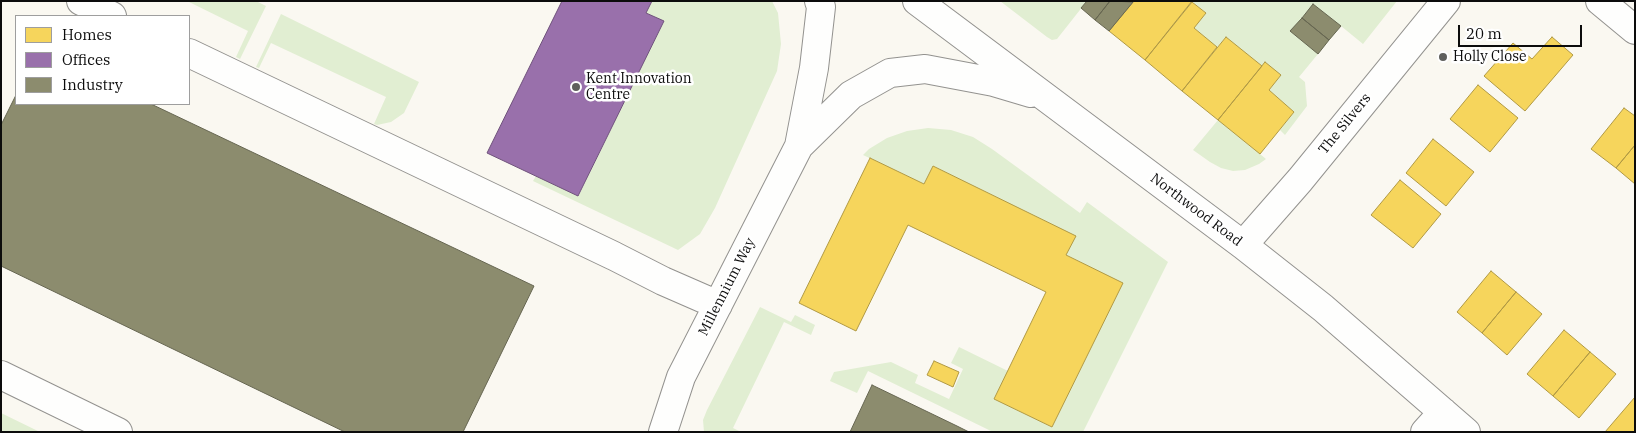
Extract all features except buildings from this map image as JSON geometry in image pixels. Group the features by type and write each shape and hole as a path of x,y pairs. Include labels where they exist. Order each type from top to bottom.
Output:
{"street":[{"path":"81,1 110,15"},
{"name":"Millennium Way","path":"663,432 681,377 799,146 814,68 822,7 819,1"},
{"name":"Northwood Road","path":"917,1 1243,245 1322,308 1466,432"},
{"name":"The Silvers","path":"1243,245 1300,180 1446,1"},
{"path":"1600,1 1635,30"},
{"path":"190,53 663,281 718,305"},
{"name":"Millennium Way","path":"799,146 851,95 890,73 925,69 994,82 1046,97"},
{"path":"1,375 118,432"},
{"path":"1425,432 1443,412"}],"green space":[{"path":"187,1 256,1 266,6 240,59 236,57 248,31"},
{"path":"652,1 772,1 778,13 781,44 777,71 715,208 700,234 678,250 533,181 536,176 579,195 664,21 646,13"},
{"path":"1000,1 1087,1 1057,39 1052,40"},
{"path":"1192,1 1397,1 1363,44 1341,26 1299,77 1305,82 1307,106 1285,135 1280,130 1294,112 1269,90 1281,75 1262,66 1226,37 1217,47 1194,28 1206,13"},
{"path":"281,14 419,82 404,113 391,122 374,124 386,97 271,43 259,68 256,67"},
{"path":"1218,120 1266,159 1245,170 1233,171 1221,168 1193,150"},
{"path":"928,128 951,130 973,137 1080,213 1087,202 1168,262 1083,432 993,432 868,371 857,393 830,381 834,372 891,362 918,375 915,383 949,399 963,369 951,363 959,347 1008,371 994,399 1052,427 1122,284 1066,255 1075,236 933,166 924,184 863,155 887,138 907,131"},
{"path":"760,307 791,322 795,315 815,325 811,335 784,322 733,428 741,432 704,432 703,420 707,410"},
{"path":"1,413 40,432 1,432"}],"place":[{"name":"Holly Close","path":"1443,57"},
{"name":"Kent Innovation Centre","path":"576,87"}]}
